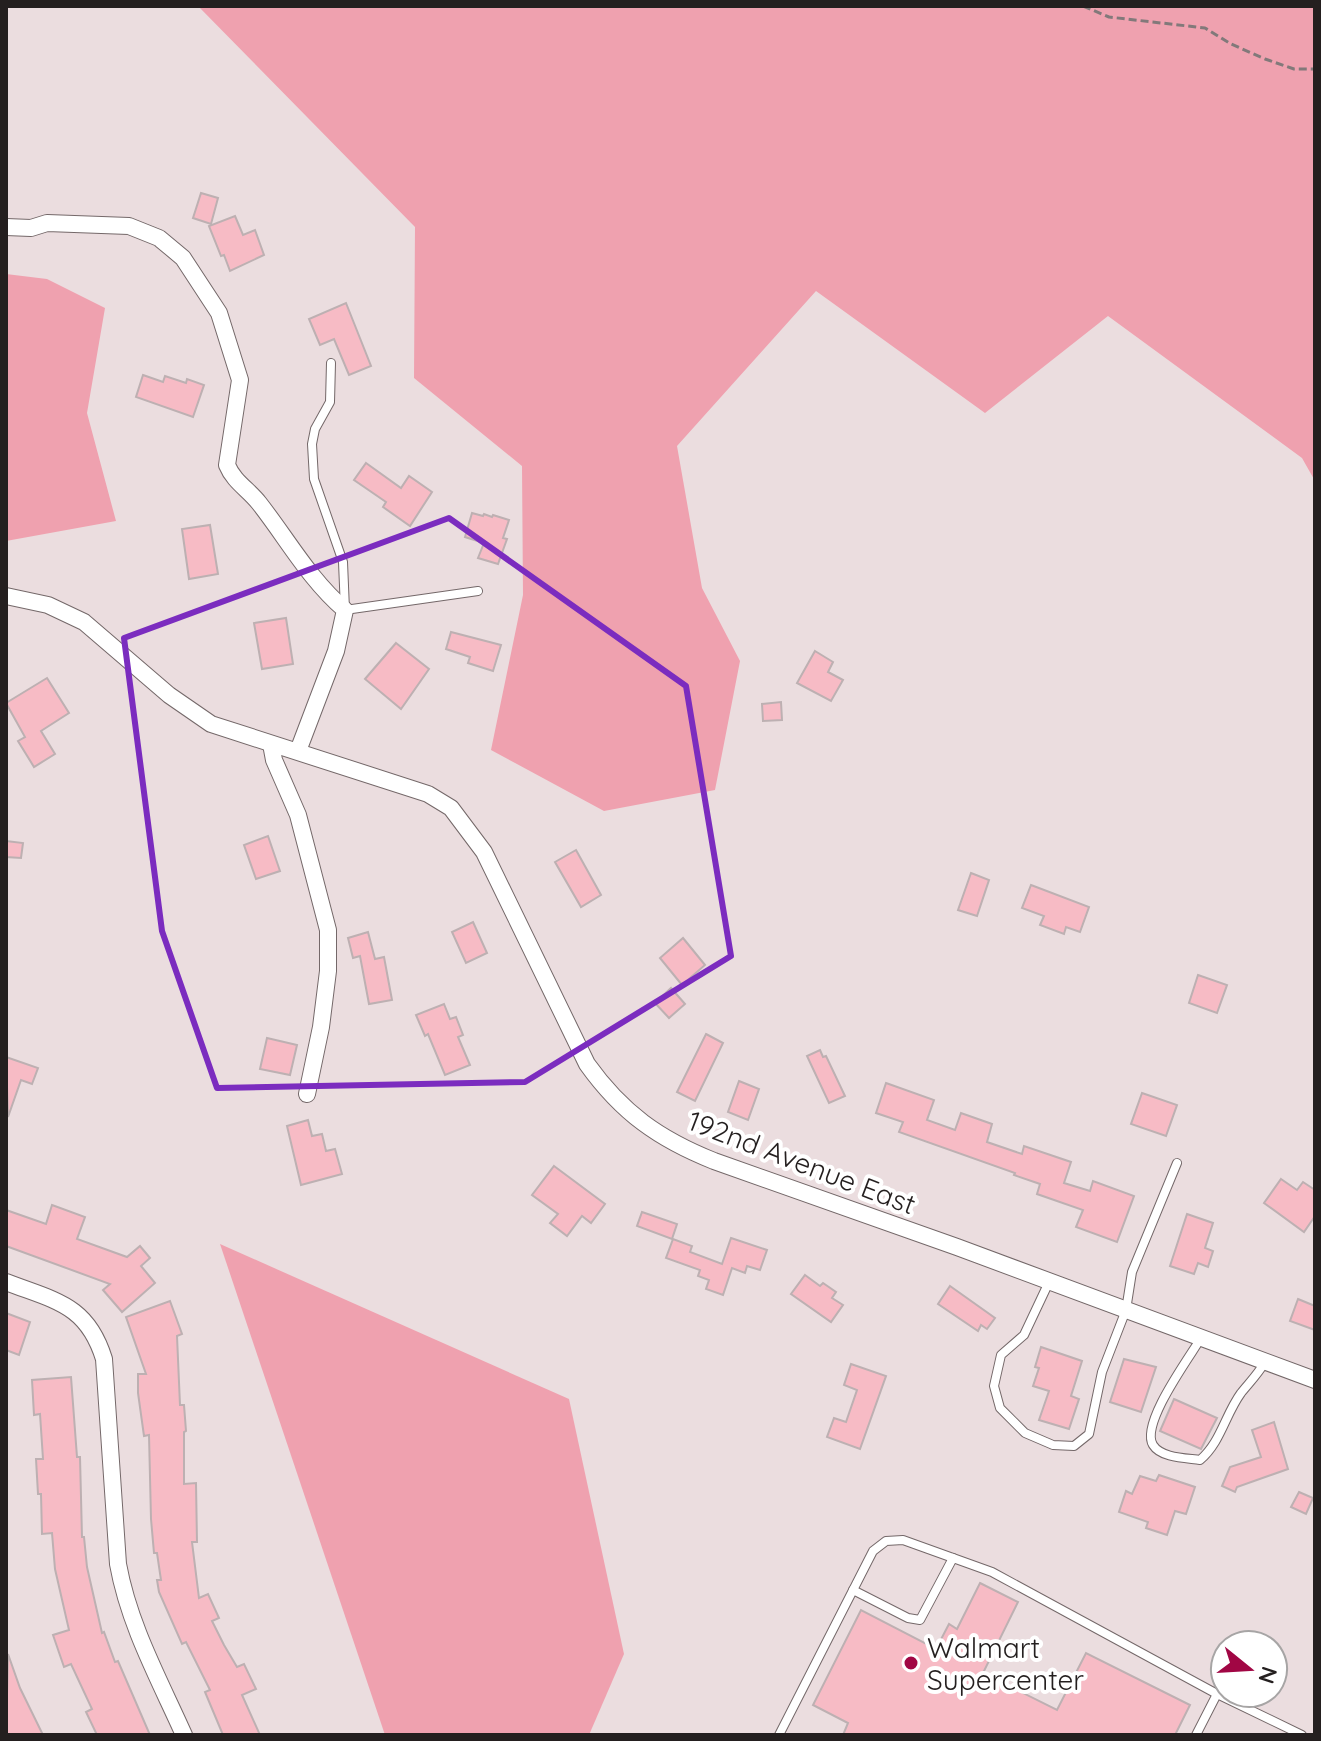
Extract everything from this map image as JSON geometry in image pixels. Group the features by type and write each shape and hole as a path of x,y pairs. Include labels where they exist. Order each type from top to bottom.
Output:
{"street":[{"path":"6,227 31,228 47,223 129,226 159,238 183,258 219,313 240,380 227,465 232,477 254,497 323,591 345,610 336,651 298,751"},
{"path":"6,596 48,605 72,615 192,712 211,724 271,744 274,760 298,815 328,930 328,971 321,1027 307,1094"},
{"name":"192nd Avenue East","path":"271,744 428,794 451,808 484,852 587,1064 626,1111 657,1133 684,1149 714,1161 1315,1380"},
{"path":"6,1282 63,1304 94,1331 104,1359 118,1564 123,1593 184,1735"}],"lane":[{"path":"331,363 330,402 315,429 314,479 343,562 345,610 478,591"},
{"path":"1050,1281 1024,1335 1001,1355 994,1386 1000,1408 1025,1433 1053,1445 1074,1446 1089,1434 1102,1372 1126,1310 1132,1272 1177,1163"},
{"path":"1202,1338 1163,1399 1154,1419 1150,1437 1154,1448 1168,1455 1200,1460 1212,1450 1240,1394 1255,1379 1265,1361"},
{"path":"779,1735 873,1551 886,1541 903,1540 992,1572 1209,1690"},
{"path":"853,1590 908,1618 920,1620 953,1558"},
{"path":"1196,1735 1209,1709"},
{"path":"1248,1709 1302,1735"}],"path":[{"path":"1083,6 1109,17 1205,28 1265,59 1294,69 1315,69"}],"highlighted area":[{"path":"449,518 686,686 731,956 525,1082 217,1088 162,931 124,638"}],"shaded area":[{"path":"198,6 1315,6 1315,481 1302,458 1108,316 985,413 816,291 677,446 702,588 740,661 715,790 604,811 491,750 523,595 522,466 414,378 415,227"},
{"path":"6,274 47,279 105,308 87,413 116,521 6,541"},
{"path":"220,1244 569,1399 624,1654 589,1735 385,1735"}],"building":[{"path":"201,193 218,198 211,224 193,218"},
{"path":"235,216 243,235 255,230 264,255 230,271 209,226"},
{"path":"346,303 371,366 349,375 334,339 320,345 309,319"},
{"path":"143,375 163,382 165,376 204,385 193,417 136,397"},
{"path":"366,463 401,488 409,476 432,492 410,526 383,507 386,502 354,480"},
{"path":"472,513 509,520 503,538 507,539 498,564 478,558 484,543 465,537"},
{"path":"210,525 218,574 189,579 182,529"},
{"path":"286,618 293,664 262,669 254,623"},
{"path":"451,632 501,645 493,671 468,663 470,657 446,649"},
{"path":"396,643 429,669 401,709 365,679"},
{"path":"815,651 833,662 828,672 843,680 831,701 797,683"},
{"path":"47,678 69,713 41,731 55,754 34,767 18,741 25,737 6,703"},
{"path":"781,702 782,720 763,721 762,704"},
{"path":"268,836 280,871 256,879 244,845"},
{"path":"6,841 23,843 21,858 6,857"},
{"path":"576,850 601,895 581,907 555,862"},
{"path":"971,873 989,880 977,916 958,910"},
{"path":"1031,885 1089,907 1080,932 1066,927 1064,934 1040,925 1044,916 1022,908"},
{"path":"473,922 487,953 466,963 452,932"},
{"path":"368,932 375,959 384,957 392,1000 369,1004 360,956 353,958 348,938"},
{"path":"683,938 705,965 682,985 660,958"},
{"path":"1198,975 1227,985 1217,1013 1189,1003"},
{"path":"671,988 685,1004 669,1018 655,1003"},
{"path":"444,1004 450,1019 456,1017 463,1035 458,1037 470,1065 445,1075 428,1034 425,1036 416,1015"},
{"path":"706,1034 723,1043 695,1101 677,1092"},
{"path":"267,1038 297,1045 290,1075 260,1069"},
{"path":"820,1050 823,1057 826,1056 845,1096 829,1103 807,1056"},
{"path":"6,1057 38,1068 32,1084 21,1080 8,1117"},
{"path":"739,1081 759,1089 748,1120 728,1112"},
{"path":"886,1083 934,1100 927,1120 955,1130 961,1113 992,1124 987,1142 1022,1154 1024,1146 1071,1162 1064,1183 1090,1191 1093,1181 1134,1196 1117,1242 1076,1227 1083,1210 1037,1194 1040,1184 899,1132 903,1122 876,1113"},
{"path":"1142,1093 1177,1105 1166,1136 1131,1124"},
{"path":"308,1120 312,1136 322,1134 326,1151 335,1149 342,1174 301,1185 287,1126"},
{"path":"554,1166 605,1204 591,1223 582,1216 567,1236 550,1223 558,1214 532,1195"},
{"path":"1281,1179 1297,1190 1303,1182 1315,1190 1315,1216 1304,1232 1264,1203"},
{"path":"52,1205 85,1217 77,1239 127,1257 140,1246 150,1258 141,1266 155,1283 122,1312 103,1290 110,1284 6,1246 6,1210 46,1224"},
{"path":"642,1212 677,1224 672,1239 637,1226"},
{"path":"1187,1214 1213,1223 1205,1248 1213,1251 1208,1267 1198,1263 1194,1274 1170,1266"},
{"path":"731,1238 767,1250 760,1270 747,1266 745,1273 732,1268 723,1295 706,1289 709,1280 698,1276 700,1270 666,1258 673,1239 692,1246 690,1252 722,1264"},
{"path":"805,1275 820,1286 823,1283 836,1292 832,1298 843,1305 831,1322 791,1294"},
{"path":"950,1286 995,1318 987,1329 981,1325 978,1331 938,1304"},
{"path":"1298,1299 1315,1306 1315,1330 1290,1321"},
{"path":"170,1301 182,1334 177,1336 180,1405 184,1405 186,1431 184,1484 196,1483 197,1542 192,1542 199,1598 208,1594 219,1618 212,1621 224,1645 237,1667 244,1664 256,1689 242,1695 260,1735 223,1735 205,1692 210,1690 186,1642 182,1644 159,1592 157,1580 161,1580 157,1553 154,1553 151,1519 149,1435 144,1436 138,1393 138,1374 146,1374 126,1317"},
{"path":"6,1313 30,1322 19,1355 6,1350"},
{"path":"1041,1347 1082,1361 1071,1396 1079,1399 1069,1429 1039,1420 1049,1391 1033,1386"},
{"path":"1124,1359 1156,1367 1141,1412 1110,1402"},
{"path":"851,1364 886,1376 860,1449 827,1437 834,1418 846,1422 857,1390 844,1385"},
{"path":"71,1377 77,1457 80,1457 82,1537 87,1567 102,1633 115,1662 118,1661 150,1735 97,1735 86,1712 92,1709 71,1664 64,1667 53,1635 69,1630 55,1569 52,1533 42,1534 36,1459 43,1459 40,1414 34,1415 32,1380"},
{"path":"1174,1399 1217,1418 1201,1449 1160,1431"},
{"path":"1274,1422 1288,1469 1237,1487 1235,1492 1222,1486 1230,1467 1261,1457 1252,1430"},
{"path":"1159,1475 1195,1487 1186,1514 1175,1511 1167,1535 1146,1528 1148,1522 1119,1512 1126,1491 1132,1494 1140,1476 1156,1481"},
{"path":"1299,1492 1313,1498 1306,1514 1291,1507"},
{"name":"Walmart Supercenter","path":"980,1583 1018,1602 983,1673 1057,1710 1086,1653 1190,1705 1175,1735 843,1735 848,1723 813,1705 861,1610 936,1649 949,1624 957,1629"},
{"path":"8,1654 20,1688 43,1735 6,1735"}],"place":[{"name":"Walmart Supercenter","path":"911,1663"}]}
